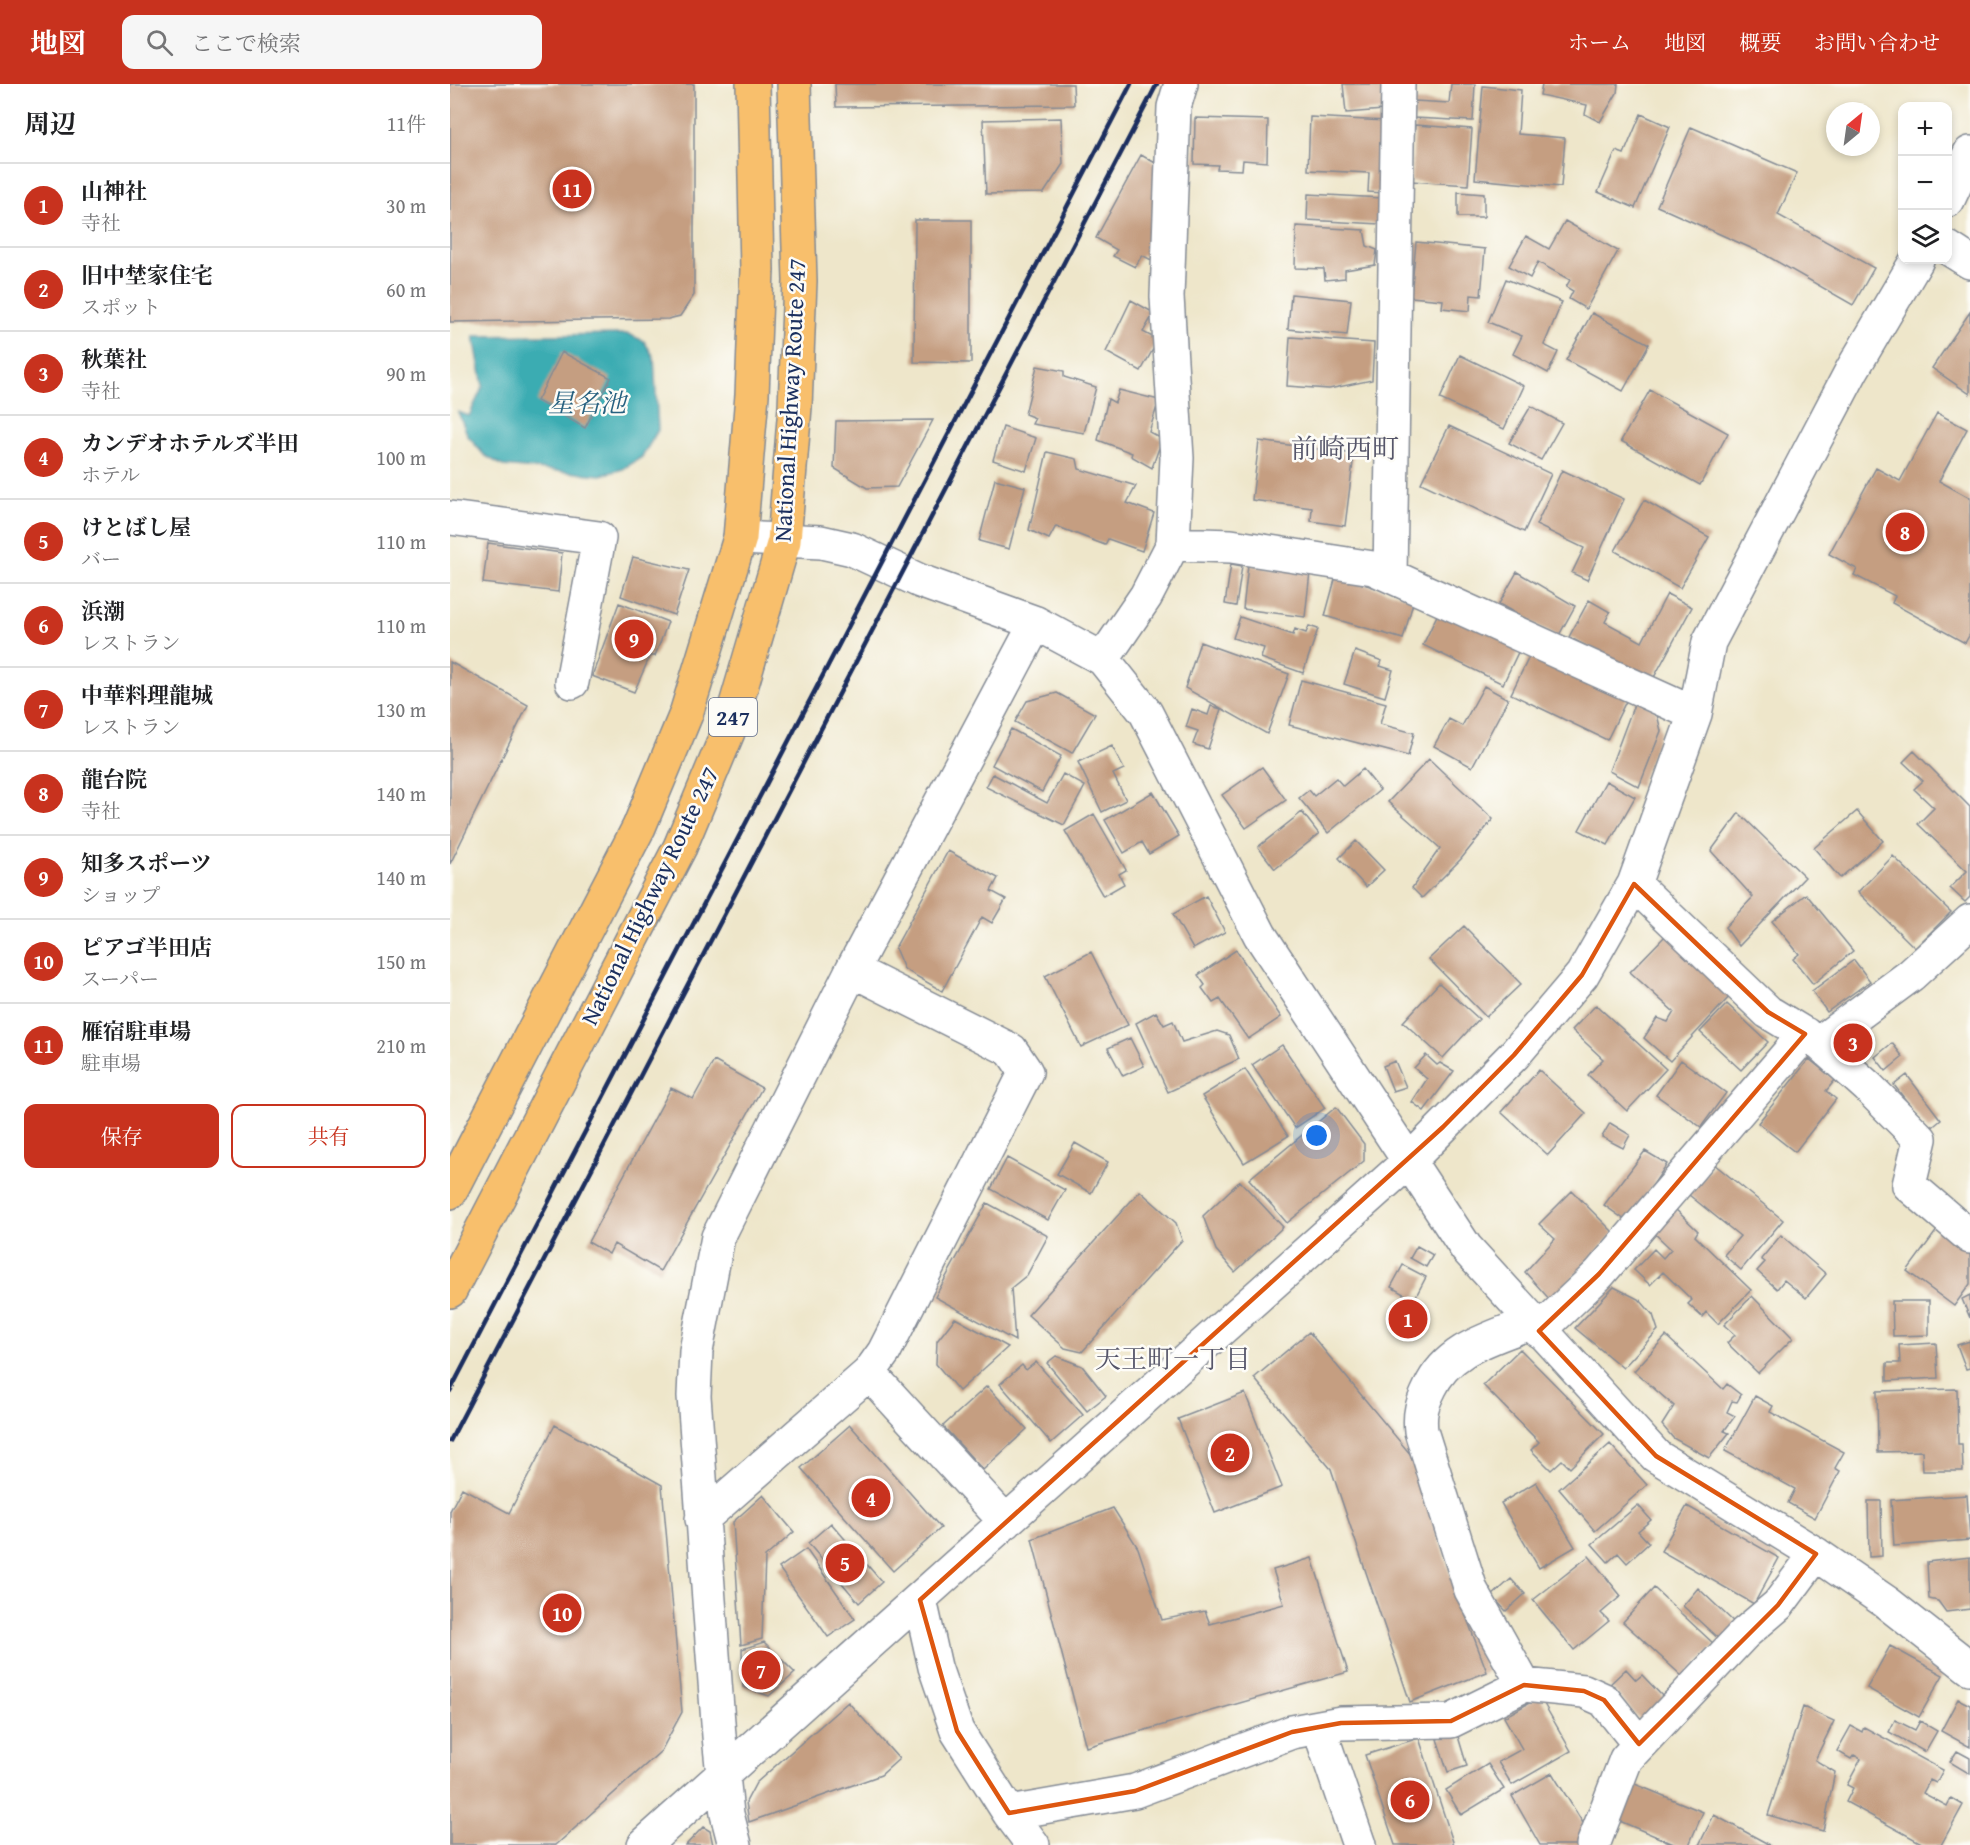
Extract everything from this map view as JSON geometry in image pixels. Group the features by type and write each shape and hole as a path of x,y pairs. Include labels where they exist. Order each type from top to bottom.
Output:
{"highway":[{"name":"National Highway Route 247","path":"450,1192 639,827 686,714 740,538 752,395 757,270 753,84"},
{"name":"National Highway Route 247","path":"450,1291 680,847 728,732 784,541 795,407 800,281 794,84"}],"street":[{"path":"1103,659 1146,596 1173,544 1177,458 1167,297 1174,107 1181,84"},
{"path":"1390,575 1398,84"},
{"path":"1952,190 1970,153"},
{"path":"1952,251 1970,262"},
{"path":"644,1845 1408,1161 1514,1055 1582,975 1635,884 1695,714 1708,642 1852,370 1915,264"},
{"path":"450,518 598,538 572,682"},
{"path":"740,538 821,542 852,549 920,581 1036,623 1103,659 1146,713 1260,936 1466,1248 1656,1456 1816,1554 1886,1602 1970,1668"},
{"path":"1173,544 1231,546 1372,568 1695,714"},
{"path":"735,1845 727,1814 723,1775 694,1396 696,1351 718,1237 852,970 1036,623"},
{"path":"1635,884 1768,1012 1812,1038 1868,1087 1920,1139 1909,1185 1970,1237"},
{"path":"1524,1685 1471,1590 1421,1431 1419,1411 1438,1370 1453,1355 1535,1326 1599,1274 1812,1038 1911,975 1970,921"},
{"path":"702,1519 869,1373 884,1352 1026,1072 1011,1050 852,970"},
{"path":"869,1373 1006,1522"},
{"path":"1593,1845 1626,1759 1745,1633 1778,1605 1816,1554"},
{"path":"920,1600 935,1667 957,1731 1009,1813 1033,1845"},
{"path":"1009,1813 1135,1791 1292,1732 1341,1723 1385,1720 1451,1721 1524,1685 1584,1691 1604,1700 1639,1744"},
{"path":"1319,1728 1359,1845"}],"highlighted area":[{"path":"1634,884 1768,1012 1805,1034 1599,1274 1539,1331 1656,1456 1816,1554 1778,1605 1639,1744 1604,1700 1584,1691 1524,1685 1451,1721 1341,1723 1292,1732 1135,1791 1009,1813 957,1731 920,1600 1443,1127 1514,1055 1582,975"}],"water":[{"name":"星名池","path":"628,334 644,341 654,357 658,430 642,457 623,469 601,475 503,466 484,455 468,436 458,412 469,416 483,386 474,336"}],"building":[{"path":"450,84 694,84 694,295 680,316 668,319 450,322"},
{"path":"835,84 1073,84 1074,105 836,107"},
{"path":"1343,84 1381,84 1383,110 1346,113"},
{"path":"1451,84 1475,84 1473,121 1414,118 1415,101 1449,103"},
{"path":"1542,84 1618,84 1617,93 1600,122 1585,114 1587,105 1540,95"},
{"path":"1483,86 1521,90 1518,134 1565,138 1561,187 1475,179"},
{"path":"1641,114 1670,127 1635,208 1598,192 1616,151 1624,154"},
{"path":"1310,117 1386,121 1382,193 1368,192 1369,173 1308,170"},
{"path":"1061,118 1063,164 1044,193 986,194 983,120"},
{"path":"1195,118 1268,120 1267,162 1243,160 1242,170 1217,169 1218,165 1194,164"},
{"path":"1415,125 1472,129 1468,185 1411,181"},
{"path":"1691,127 1797,173 1778,215 1874,268 1853,305 1762,253 1657,206"},
{"path":"1141,155 1159,165 1155,262 1142,255 1135,267 1113,256 1117,250 1096,238"},
{"path":"1458,192 1484,194 1484,217 1458,217"},
{"path":"1308,194 1382,198 1380,224 1307,220"},
{"path":"915,220 971,220 971,363 914,362"},
{"path":"1565,221 1618,251 1586,309 1569,299 1573,291 1566,287 1570,280 1538,262 1530,278 1509,266 1526,236 1549,249"},
{"path":"1296,226 1364,230 1367,246 1377,250 1375,265 1345,270 1345,278 1325,280 1324,269 1295,268"},
{"path":"1416,242 1485,249 1481,296 1471,295 1470,311 1442,308 1443,300 1411,297"},
{"path":"1506,279 1562,302 1544,345 1558,352 1548,373 1513,354 1522,336 1488,322"},
{"path":"1291,294 1351,300 1347,335 1288,329"},
{"path":"1131,300 1154,313 1143,332 1158,340 1141,371 1106,352"},
{"path":"1970,312 1970,394 1932,368"},
{"path":"1592,313 1649,344 1623,391 1566,360"},
{"path":"1290,337 1374,343 1372,380 1329,389 1287,386"},
{"path":"562,352 611,378 585,428 537,401"},
{"path":"1460,355 1524,386 1504,429 1440,399"},
{"path":"1037,366 1064,371 1064,377 1096,387 1084,433 1032,424 1035,418 1025,414"},
{"path":"1119,390 1159,400 1149,432 1162,439 1152,468 1131,456 1132,453 1098,440 1108,399 1115,403"},
{"path":"1650,390 1728,433 1700,485 1621,441"},
{"path":"1531,406 1562,423 1541,460 1509,443"},
{"path":"1937,413 1967,429 1939,481 1970,498 1970,634 1965,643 1892,603 1895,596 1854,575 1857,569 1829,554 1876,468 1900,481"},
{"path":"933,420 897,487 867,488 834,468 836,421"},
{"path":"1449,426 1551,474 1524,532 1421,483"},
{"path":"1003,427 1036,438 1026,471 993,460"},
{"path":"1259,441 1354,454 1345,526 1311,521 1312,508 1252,500"},
{"path":"1047,452 1077,459 1079,469 1136,486 1127,503 1154,513 1142,551 1108,539 1105,545 1056,526 1049,539 1029,530"},
{"path":"1562,470 1624,499 1587,580 1572,573 1584,548 1536,525"},
{"path":"995,479 1025,487 1009,549 979,541"},
{"path":"1644,500 1709,537 1680,588 1615,551"},
{"path":"488,543 562,553 558,592 483,583"},
{"path":"633,557 689,570 674,615 621,596"},
{"path":"1231,564 1242,566 1236,606 1225,604"},
{"path":"1248,565 1310,572 1305,617 1243,609"},
{"path":"1517,572 1575,606 1558,637 1499,604"},
{"path":"1336,576 1414,599 1403,639 1325,616"},
{"path":"1667,594 1692,607 1652,681 1569,637 1589,600 1610,612 1605,622 1642,642"},
{"path":"619,603 668,622 655,656 650,656 634,692 592,676"},
{"path":"1441,607 1521,646 1503,684 1423,645"},
{"path":"1240,617 1293,635 1295,629 1306,633 1309,626 1318,629 1303,673 1261,658 1264,648 1233,638"},
{"path":"1200,642 1289,674 1267,734 1185,688"},
{"path":"1355,651 1382,661 1380,666 1393,670 1385,697 1344,684"},
{"path":"1532,651 1628,697 1607,740 1511,694"},
{"path":"450,662 528,705 450,864"},
{"path":"1301,680 1386,703 1380,724 1414,733 1408,756 1289,725"},
{"path":"1484,686 1508,699 1472,767 1434,746 1449,719 1462,726"},
{"path":"1057,693 1095,714 1072,753 1015,722 1027,701"},
{"path":"1636,699 1656,710 1661,731 1639,787 1609,771"},
{"path":"1211,706 1221,709 1208,749 1193,744 1198,731 1186,727 1192,709 1208,715"},
{"path":"1011,729 1061,756 1042,792 992,765"},
{"path":"1112,746 1124,769 1113,774 1126,800 1102,812 1078,762"},
{"path":"1914,751 1970,807 1970,897 1965,902 1950,888 1967,871 1918,824 1934,808 1914,789 1923,781 1903,762"},
{"path":"1429,759 1493,819 1461,859 1422,898 1412,888 1440,848 1388,802"},
{"path":"1262,767 1286,800 1246,828 1222,795"},
{"path":"1363,769 1380,790 1328,833 1299,798 1309,790 1314,796 1336,778 1343,786"},
{"path":"993,774 1047,803 1063,774 1085,786 1064,825 986,787"},
{"path":"1606,781 1635,797 1608,845 1579,830"},
{"path":"1153,792 1179,836 1149,854 1142,842 1124,853 1105,820"},
{"path":"1857,811 1883,841 1840,878 1814,848"},
{"path":"1302,812 1319,834 1275,869 1258,847"},
{"path":"1739,813 1805,877 1739,946 1725,927 1753,897 1711,851"},
{"path":"1094,814 1126,870 1119,874 1124,884 1103,896 1065,831"},
{"path":"1356,841 1384,870 1366,887 1339,858"},
{"path":"948,851 998,878 991,891 1006,899 992,923 982,917 942,991 904,969 895,948"},
{"path":"1893,856 1951,912 1915,948 1858,892"},
{"path":"1806,894 1853,951 1813,984 1793,959 1799,954 1772,921"},
{"path":"1206,896 1225,932 1193,949 1173,914"},
{"path":"1464,926 1521,984 1486,1017 1429,959"},
{"path":"1667,934 1730,996 1670,1061 1644,1038 1657,1018 1668,1022 1674,1012 1630,972"},
{"path":"1236,950 1281,1017 1248,1039 1220,999 1213,1003 1202,988 1205,985 1198,975"},
{"path":"1091,952 1128,1025 1081,1047 1045,976"},
{"path":"1854,960 1870,981 1827,1012 1812,991"},
{"path":"1439,983 1479,1019 1443,1058 1403,1022"},
{"path":"1727,1004 1768,1042 1741,1070 1700,1032"},
{"path":"1596,1005 1666,1069 1627,1111 1588,1075 1603,1059 1572,1030"},
{"path":"1156,1012 1164,1025 1173,1021 1182,1042 1217,1031 1229,1035 1239,1059 1168,1092 1136,1023"},
{"path":"1851,1030 1864,1050 1854,1057 1841,1036"},
{"path":"1130,1038 1144,1066 1123,1076 1108,1048"},
{"path":"1892,1043 1903,1057 1886,1071 1875,1057"},
{"path":"1282,1045 1325,1108 1295,1128 1252,1065"},
{"path":"1426,1055 1437,1065 1440,1063 1454,1071 1424,1111 1412,1102 1427,1079 1414,1068"},
{"path":"1809,1059 1835,1080 1826,1091 1836,1099 1795,1152 1758,1123"},
{"path":"1681,1060 1726,1093 1701,1127 1656,1095"},
{"path":"714,1061 762,1088 660,1271 614,1244 609,1254 588,1242 671,1088 693,1099"},
{"path":"1395,1061 1406,1087 1393,1091 1383,1066"},
{"path":"1245,1069 1288,1136 1244,1163 1202,1096"},
{"path":"1539,1070 1586,1113 1548,1155 1501,1112"},
{"path":"1907,1075 1941,1120 1929,1130 1894,1085"},
{"path":"1336,1107 1364,1144 1364,1161 1287,1223 1249,1179"},
{"path":"1610,1123 1630,1135 1623,1148 1602,1137"},
{"path":"1075,1143 1108,1162 1091,1193 1057,1174"},
{"path":"1645,1151 1667,1164 1628,1222 1604,1205"},
{"path":"1007,1158 1065,1190 1048,1220 991,1189"},
{"path":"1714,1164 1783,1220 1741,1270 1724,1255 1740,1236 1689,1195"},
{"path":"1240,1181 1283,1227 1235,1272 1216,1250 1203,1216"},
{"path":"1140,1191 1176,1223 1182,1240 1082,1352 1065,1348 1028,1315"},
{"path":"1572,1191 1614,1233 1551,1301 1525,1272 1555,1239 1539,1224"},
{"path":"987,1203 1048,1236 1027,1275 1011,1288 1015,1341 935,1297"},
{"path":"1673,1207 1698,1231 1695,1236 1751,1290 1718,1324 1706,1312 1702,1317 1688,1304 1692,1300 1663,1272 1650,1285 1634,1270 1654,1249 1663,1258 1671,1249 1651,1230"},
{"path":"1940,1226 1970,1248 1970,1284 1954,1306 1907,1271"},
{"path":"1781,1235 1826,1274 1806,1298 1784,1280 1777,1289 1757,1271 1765,1262 1761,1259"},
{"path":"1417,1246 1433,1255 1426,1267 1410,1258"},
{"path":"1403,1265 1426,1277 1414,1300 1391,1287"},
{"path":"1614,1287 1640,1300 1653,1315 1658,1330 1623,1368 1575,1328"},
{"path":"1970,1295 1970,1318 1962,1299"},
{"path":"1752,1296 1793,1338 1758,1373 1727,1343 1735,1335 1724,1325"},
{"path":"1892,1301 1929,1301 1929,1335 1893,1336"},
{"path":"955,1318 1008,1347 959,1391 936,1364 937,1341"},
{"path":"1309,1332 1411,1455 1452,1579 1487,1672 1410,1702 1331,1469 1254,1378"},
{"path":"1666,1336 1723,1389 1727,1384 1741,1395 1737,1402 1732,1401 1727,1412 1735,1416 1724,1431 1729,1433 1709,1458 1673,1438 1662,1425 1674,1406 1634,1371"},
{"path":"1970,1341 1970,1368 1966,1369 1957,1345"},
{"path":"1936,1343 1938,1378 1887,1381 1887,1363 1900,1363 1899,1345"},
{"path":"1520,1349 1604,1434 1570,1468 1562,1460 1551,1470 1531,1450 1539,1442 1483,1385"},
{"path":"1056,1356 1082,1366 1106,1396 1087,1411 1047,1363"},
{"path":"1036,1362 1083,1415 1051,1443 1000,1384 1022,1365 1026,1370"},
{"path":"987,1386 1027,1429 983,1470 943,1426"},
{"path":"1957,1389 1958,1444 1962,1444 1963,1471 1923,1471 1922,1451 1878,1452 1877,1391"},
{"path":"1245,1393 1282,1487 1215,1513 1178,1419"},
{"path":"1755,1396 1773,1406 1770,1412 1844,1452 1835,1468 1840,1471 1815,1518 1788,1503 1795,1489 1725,1451"},
{"path":"555,1425 662,1485 682,1712 661,1751 556,1845 450,1845 450,1511 462,1488 509,1513"},
{"path":"850,1425 941,1528 893,1571 801,1468"},
{"path":"1610,1444 1647,1485 1595,1531 1559,1489"},
{"path":"1536,1482 1575,1547 1539,1568 1501,1503"},
{"path":"763,1495 794,1532 765,1557 762,1639 741,1645 733,1522"},
{"path":"1967,1495 1970,1540 1894,1546 1891,1500"},
{"path":"1868,1501 1881,1501 1882,1556 1869,1557"},
{"path":"1638,1505 1651,1520 1638,1531 1649,1543 1627,1563 1618,1553 1608,1562 1592,1544"},
{"path":"1687,1506 1779,1558 1754,1604 1661,1551"},
{"path":"1113,1508 1138,1548 1162,1620 1205,1611 1210,1624 1284,1604 1273,1570 1312,1558 1348,1672 1086,1747 1032,1539"},
{"path":"831,1523 882,1582 859,1603 808,1543"},
{"path":"806,1549 855,1619 828,1637 779,1568"},
{"path":"1589,1556 1621,1596 1601,1613 1609,1621 1574,1650 1533,1600"},
{"path":"1970,1557 1970,1609 1946,1612 1938,1601 1929,1599 1927,1562"},
{"path":"1511,1579 1525,1594 1506,1611 1492,1596"},
{"path":"1654,1588 1715,1645 1684,1678 1623,1622"},
{"path":"1698,1588 1737,1625 1722,1642 1683,1606"},
{"path":"764,1642 795,1673 769,1696 743,1687 742,1649"},
{"path":"1890,1646 1943,1675 1919,1717 1867,1688"},
{"path":"1626,1669 1636,1680 1642,1675 1666,1700 1642,1722 1609,1685"},
{"path":"1540,1697 1571,1751 1512,1785 1498,1762 1522,1749 1504,1717"},
{"path":"1958,1699 1970,1705 1970,1747 1941,1731"},
{"path":"848,1702 899,1759 881,1775 749,1822 746,1802 756,1783"},
{"path":"1803,1707 1834,1721 1815,1760 1835,1772 1823,1831 1768,1815"},
{"path":"1895,1720 1915,1730 1920,1721 1937,1731 1925,1752 1889,1732"},
{"path":"1851,1726 1862,1732 1864,1727 1943,1770 1936,1783 1930,1780 1923,1793 1947,1806 1951,1798 1963,1805 1941,1845 1925,1845 1846,1802 1853,1788 1847,1785 1861,1759 1854,1755 1851,1759 1837,1751"},
{"path":"1457,1733 1467,1766 1448,1772 1437,1739"},
{"path":"1419,1738 1454,1845 1395,1845 1365,1755"},
{"path":"1957,1751 1970,1758 1970,1774 1950,1762"},
{"path":"1488,1764 1504,1789 1461,1815 1446,1790"},
{"path":"1552,1773 1588,1831 1581,1845 1540,1845 1512,1796"},
{"path":"1630,1782 1703,1812 1689,1845 1676,1845 1615,1819"},
{"path":"1714,1815 1770,1845 1699,1845"},
{"path":"703,1827 710,1831 713,1845 686,1845"}],"railway":[{"path":"450,1391 1131,84"},
{"path":"450,1441 1157,84"}],"place":[{"name":"雁宿駐車場","path":"572,189"},
{"name":"龍台院","path":"1905,532"},
{"name":"知多スポーツ","path":"634,639"},
{"name":"秋葉社","path":"1853,1043"},
{"name":"山神社","path":"1408,1319"},
{"name":"旧中埜家住宅","path":"1230,1453"},
{"name":"カンデオホテルズ半田","path":"871,1498"},
{"name":"けとばし屋","path":"845,1563"},
{"name":"ピアゴ半田店","path":"562,1613"},
{"name":"中華料理龍城","path":"761,1670"},
{"name":"浜潮","path":"1410,1800"}],"district":[{"name":"前崎西町","path":"1345,449"},
{"name":"天王町一丁目","path":"1173,1359"}]}
